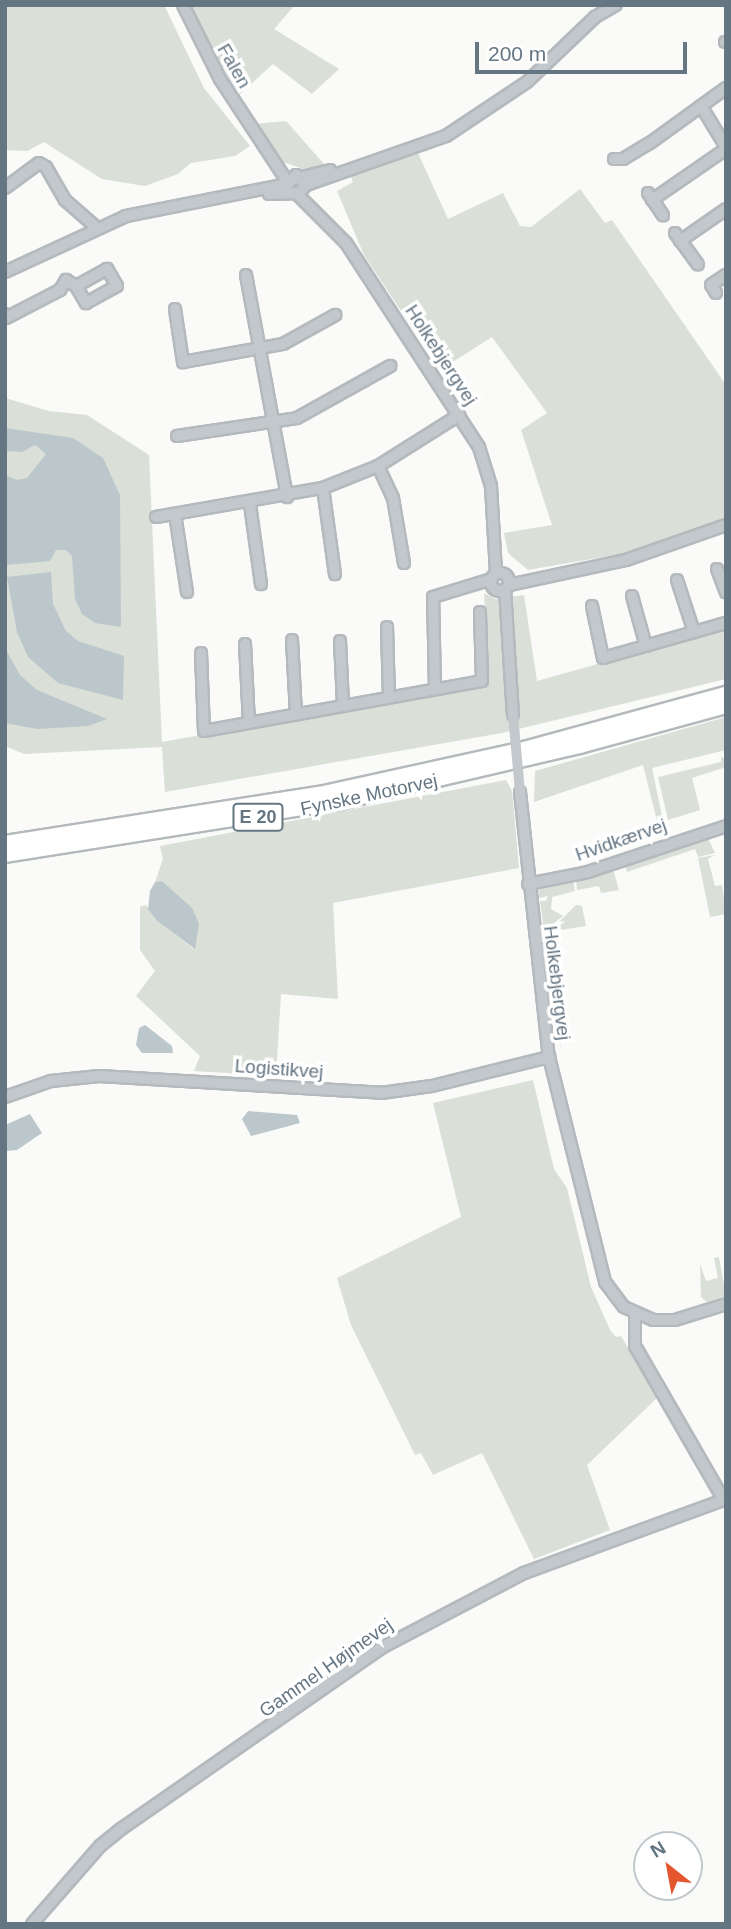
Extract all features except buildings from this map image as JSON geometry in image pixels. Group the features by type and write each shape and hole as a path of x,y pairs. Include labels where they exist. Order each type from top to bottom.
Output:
{"highway":[{"name":"Fynske Motorvej","path":"5,843 319,794 528,748 726,694"},
{"name":"Fynske Motorvej","path":"5,855 339,802 580,747 726,706"}],"street":[{"name":"Falen","path":"183,5 220,79 296,184"},
{"path":"5,272 96,227 152,209 296,184 344,172 446,136 527,82 595,17 616,5"},
{"path":"614,159 632,153 726,88"},
{"path":"663,215 650,197 726,148 701,106"},
{"path":"5,188 39,163 46,167 65,200 96,227"},
{"name":"Holkebjergvej","path":"296,184 363,267 459,415 486,466 506,638 528,884 549,1057 604,1278 615,1298 635,1314"},
{"path":"698,265 678,237 726,209"},
{"path":"246,275 287,497"},
{"path":"716,293 711,285 726,275"},
{"path":"5,314 6,318 60,290 62,282 71,281 76,286"},
{"path":"174,309 183,362 283,344 335,315"},
{"path":"177,436 273,423 317,410 390,366"},
{"path":"156,517 250,504 323,488 378,466 459,415"},
{"path":"378,466 393,498 404,562"},
{"path":"323,488 335,574"},
{"path":"250,504 261,584"},
{"path":"175,514 187,592"},
{"path":"435,689 432,605 437,593 626,560 726,525"},
{"path":"717,569 726,592"},
{"path":"677,580 694,632"},
{"path":"632,596 646,646"},
{"path":"592,606 603,658 726,623"},
{"path":"201,653 204,731 482,681 480,612"},
{"path":"387,627 389,697"},
{"path":"292,640 296,714"},
{"path":"340,641 342,705"},
{"path":"246,644 249,723"},
{"name":"Hvidkærvej","path":"528,884 588,872 726,826"},
{"name":"Logistikvej","path":"5,1097 51,1081 99,1076 381,1093 432,1086 549,1057"},
{"path":"725,1499 635,1346 635,1314 667,1321 726,1304"},
{"name":"Gammel Højmevej","path":"32,1924 121,1829 381,1648 524,1573 725,1499"}],"shaded area":[{"path":"5,5 164,5 204,88 250,146 235,156 191,163 178,174 145,186 102,179 44,142 27,151 5,150"},
{"path":"190,5 295,5 274,29 339,69 312,94 273,64 238,96"},
{"path":"286,121 324,164 306,170 283,162 255,124"},
{"path":"418,153 448,219 503,193 520,226 531,227 580,189 605,223 612,220 726,385 726,517 632,552 528,570 508,553 504,533 552,525 521,430 547,413 492,337 440,370 364,255 337,191 353,182 351,177"},
{"path":"5,398 49,411 87,415 149,455 162,742 489,684 484,593 495,599 524,595 537,681 726,628 726,679 502,733 165,792 162,747 24,754 5,746"},
{"path":"5,428 73,438 103,458 120,495 121,627 95,623 82,614 75,599 72,556 66,550 56,550 50,561 6,565 5,475 17,480 27,478 46,454 35,445 22,452 5,451"},
{"path":"51,572 53,604 66,631 78,641 124,656 123,700 58,683 28,657 17,632 7,577"},
{"path":"5,648 20,675 37,690 107,719 88,726 37,729 5,723"},
{"path":"726,717 726,750 652,768 666,835 661,837 643,765 534,802 535,771"},
{"path":"721,757 726,759 726,767 692,778 700,810 668,820 658,777 721,762"},
{"path":"506,780 512,791 519,868 333,903 338,999 281,994 276,1076 194,1071 200,1056 136,996 155,971 140,950 140,907 146,905 157,921 194,949 162,881 155,882 163,859 160,846"},
{"path":"707,836 715,853 698,857 695,849 627,872 625,864"},
{"path":"715,855 708,859 715,886 722,885 726,914 710,917 698,858"},
{"path":"613,869 619,890 601,893 599,886 577,890 576,880"},
{"path":"162,881 192,908 199,924 195,949 157,921 148,909 150,891 155,882"},
{"path":"573,881 575,891 552,897 551,909 563,916 544,931 540,901 546,901 548,896 539,898 538,890"},
{"path":"576,905 582,906 586,926 554,931 552,942 551,931 565,922 560,921"},
{"path":"543,952 552,973 561,1049 552,1011"},
{"path":"145,1025 172,1046 173,1053 142,1053 136,1045 139,1028"},
{"path":"533,1080 554,1169 567,1188 591,1287 610,1330 616,1337 621,1336 658,1397 587,1465 610,1530 534,1559 482,1453 433,1475 421,1453 415,1455 351,1325 337,1278 461,1217 433,1103"},
{"path":"248,1111 297,1115 300,1123 251,1136 242,1119"},
{"path":"30,1114 42,1133 17,1150 6,1151 5,1125"},
{"path":"719,1257 726,1296 707,1302 701,1297 700,1264 706,1281 718,1278 714,1258"}]}
